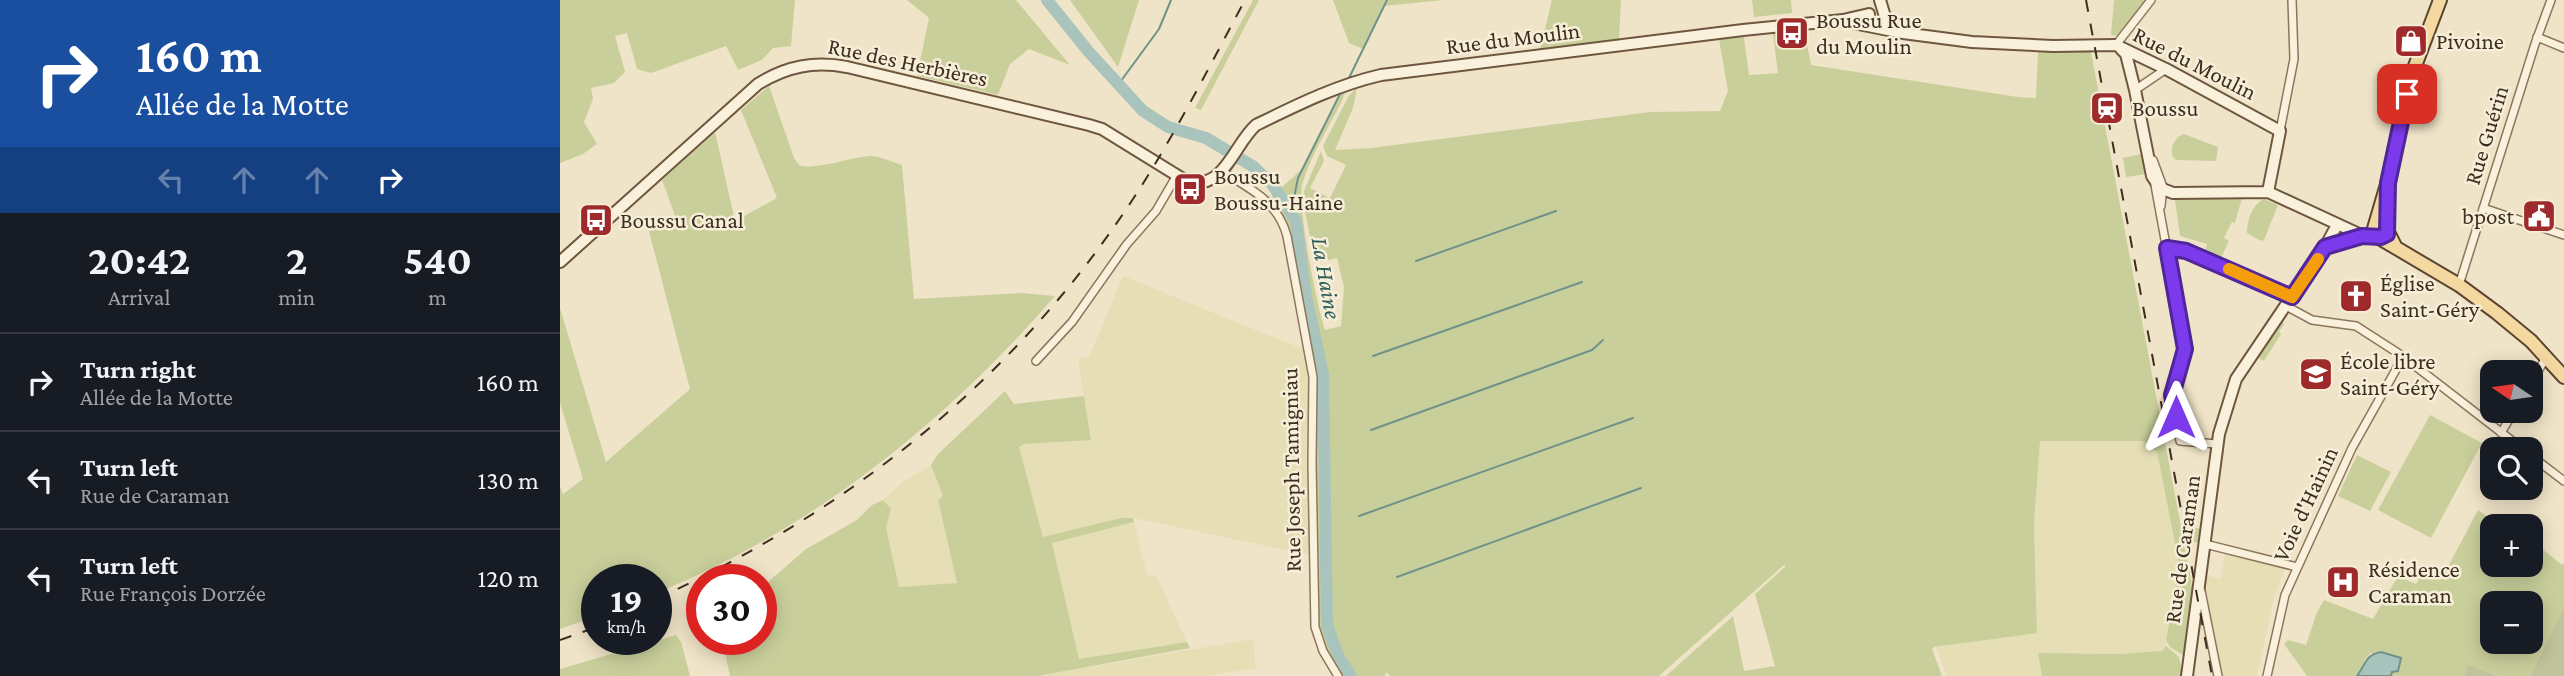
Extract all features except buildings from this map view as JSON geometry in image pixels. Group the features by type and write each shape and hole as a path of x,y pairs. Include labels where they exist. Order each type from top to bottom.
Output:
{"main road":[{"path":"2440,0 2407,94 2375,232 2459,285 2514,326 2564,377"}],"street":[{"path":"2151,0 2116,45 2126,54 2136,90 2161,210 2185,349 2172,395 2180,441 2217,444"},
{"path":"2268,192 2294,59 2292,0"},
{"name":"Rue Guérin","path":"2459,285 2551,0"},
{"name":"Rue du Moulin","path":"1226,168 1256,125 1352,82 1395,73 1843,20 1877,13 1920,35 1972,42 2053,46 2116,45 2280,131"},
{"path":"2537,37 2564,48"},
{"name":"Rue des Herbières","path":"560,262 758,84 782,71 814,64 847,67 1102,129 1177,175"},
{"path":"2136,90 2166,69"},
{"path":"2147,149 2167,193 2161,210"},
{"path":"1037,361 1072,322 1126,244 1156,211 1177,175 1189,182 1198,182 1213,178 1226,168"},
{"name":"Rue Joseph Tamigniau","path":"1226,168 1267,201 1281,220 1287,236 1314,388 1311,451 1315,627 1323,651 1338,676"},
{"path":"2154,181 2167,193 2268,192 2337,225 2375,232"},
{"path":"2483,208 2564,235"},
{"name":"Rue de Caraman","path":"2187,676 2217,444 2228,399 2236,379 2337,225"},
{"path":"2325,247 2375,232"},
{"path":"2167,248 2186,251 2289,301 2312,320 2356,326 2403,357 2506,437"},
{"name":"Voie d'Hainin","path":"2267,676 2281,608 2297,567 2352,448 2403,357"},
{"path":"2543,363 2546,358"},
{"path":"2501,433 2506,424"},
{"path":"2543,465 2564,481"},
{"path":"2205,544 2297,567"},
{"path":"2199,580 2218,676"}],"shaded area":[{"path":"1123,276 1308,351 1313,376 1315,556 1133,518 1121,518 1043,538 1019,447 1023,444 1091,439 1078,359 1089,357"},
{"path":"2129,440 2148,443 2157,452 2179,564 2167,644 2162,651 2119,654 2038,653 2042,676 1947,676 1936,647 2037,632 2034,524 2040,441"},
{"path":"931,465 943,497 938,500 957,583 899,587 886,528 891,509 883,500 903,482"},
{"path":"1134,522 1147,575 1156,576 1187,642 1079,660 1052,543"},
{"path":"2226,548 2287,564 2275,594 2257,676 2220,676 2200,574 2221,579"},
{"path":"1253,639 1256,668 1207,676 1038,676"}],"green space":[{"path":"560,0 795,0 791,46 773,48 762,60 738,70 726,46 651,73 637,69 627,33 615,36 625,72 614,83 591,88 593,99 584,122 597,144 583,154 560,163"},
{"path":"907,0 1016,0 1070,65 1029,49 1010,64 998,95 917,76 929,18"},
{"path":"1070,0 1139,0 1118,67 1075,7"},
{"path":"1253,0 1259,0 1201,110 1195,108"},
{"path":"1333,0 1443,0 1384,6 1363,49 1349,43"},
{"path":"1552,0 1621,0 1619,40 1540,49"},
{"path":"1752,0 1791,0 1792,13 1754,17"},
{"path":"2114,0 2148,0 2121,36 2111,35"},
{"path":"1803,24 1811,65 2018,97 2036,98 2038,50 2091,52 2196,606 2188,658 2170,647 2166,640 2179,564 2157,452 2148,443 2141,441 2040,441 2034,524 2037,633 1934,647 1932,649 1942,676 1666,676 1733,616 1744,671 1775,666 1755,594 1786,566 1784,565 1659,676 1390,676 1386,672 1385,676 1341,676 1327,655 1318,624 1313,464 1316,386 1279,211 1269,199 1302,169 1342,90 1345,93 1342,101 1305,174 1301,196 1313,279 1325,330 1341,326 1344,287 1337,258 1315,263 1304,191 1321,151 1324,161 1310,188 1330,198 1346,165 1327,156 1323,146 1348,97 1357,87 1353,108 1335,150 1371,148 1650,112 1720,111 1728,91 1718,34 1743,30 1749,75 1778,73 1772,27"},
{"path":"769,86 794,158 799,165 813,166 870,156 902,165 914,299 1021,293 1055,296 969,387 922,429 822,505 769,538 719,564 686,564 686,579 672,586 672,564 581,564 581,622 560,629 560,486 563,494 583,479 560,403 560,308 606,462 690,389 649,231 677,221 662,180 715,132 735,221 777,198 741,110"},
{"path":"2184,134 2218,147 2216,161 2176,160 2172,147 2178,137"},
{"path":"2142,154 2146,174 2126,177 2123,158"},
{"path":"2242,198 2235,223 2232,222 2224,238 2229,241 2221,258 2205,251 2207,244 2180,236 2175,200"},
{"path":"2264,199 2278,205 2264,240 2261,241 2247,233 2247,228 2253,209"},
{"path":"2282,322 2284,324 2279,332 2281,334 2264,361 2257,357"},
{"path":"1005,391 1014,404 1084,396 1091,440 1024,444 1019,447 1043,537 1121,518 1133,518 1134,522 1052,543 1079,659 1187,642 1190,648 1038,676 730,676 725,655 777,655 777,574 806,549 857,520 872,505 883,500 891,509 886,528 899,587 957,583 938,500 943,496 931,465 938,454"},
{"path":"2430,415 2480,442 2480,447 2431,538 2378,510"},
{"path":"2357,455 2391,472 2370,511 2338,496"},
{"path":"2184,504 2191,505 2190,511 2195,512 2192,527 2201,529 2200,543 2191,542"},
{"path":"2478,510 2484,514 2480,514 2480,577 2543,577 2543,550 2562,565 2564,563 2564,607 2543,650 2543,591 2480,591 2480,654 2541,654 2530,676 2497,676 2468,664 2464,676 2391,676 2392,672 2371,653 2357,676 2307,676 2284,644 2288,640 2306,645 2324,600 2373,619 2398,576 2416,584 2426,566 2443,576"},
{"path":"2564,607 2564,676 2530,676"},
{"path":"676,635 681,642 690,676 560,676 560,669 608,655 672,655 672,636"},
{"path":"2166,646 2179,657 2183,676 2042,676 2038,653 2119,654 2162,651"},
{"path":"2468,664 2497,676 2464,676"}],"water":[{"path":"2381,652 2401,658 2398,671 2392,672 2391,676 2357,676 2369,658"}],"waterway":[{"name":"La Haine","path":"1047,0 1088,51 1143,111 1168,127 1206,138 1254,167 1272,184 1296,221 1306,296 1323,374 1327,625 1339,658 1351,676"},
{"path":"1118,85 1159,29 1171,0"},
{"path":"1349,78 1387,0"},
{"path":"1291,213 1298,178 1341,92"},
{"path":"1416,261 1556,211"},
{"path":"1373,356 1582,282"},
{"path":"1371,430 1592,350 1603,340"},
{"path":"1359,516 1633,418"},
{"path":"1397,577 1641,488"}],"railway":[{"path":"672,591 728,564 862,481 923,433 982,381 1036,325 1087,264 1133,199 1177,126 1245,0"},
{"path":"2086,0 2212,676"},
{"path":"560,640 581,633"}],"slow traffic":[{"path":"2229,269 2292,297 2318,259"}],"place":[{"name":"Boussu Rue du Moulin","path":"1792,33"},
{"name":"Pivoine","path":"2411,41"},
{"name":"Boussu","path":"2107,108"},
{"name":"Boussu Boussu-Haine","path":"1190,189"},
{"name":"bpost","path":"2539,216"},
{"name":"Boussu Canal","path":"596,220"},
{"name":"Église Saint-Géry","path":"2356,296"},
{"name":"École libre Saint-Géry","path":"2316,374"},
{"name":"Résidence Caraman","path":"2343,582"}],"route":[{"path":"2176,417 2172,395 2185,349 2167,248 2186,251 2292,297 2325,247 2362,236 2369,238 2387,234 2388,183 2407,94"}]}
